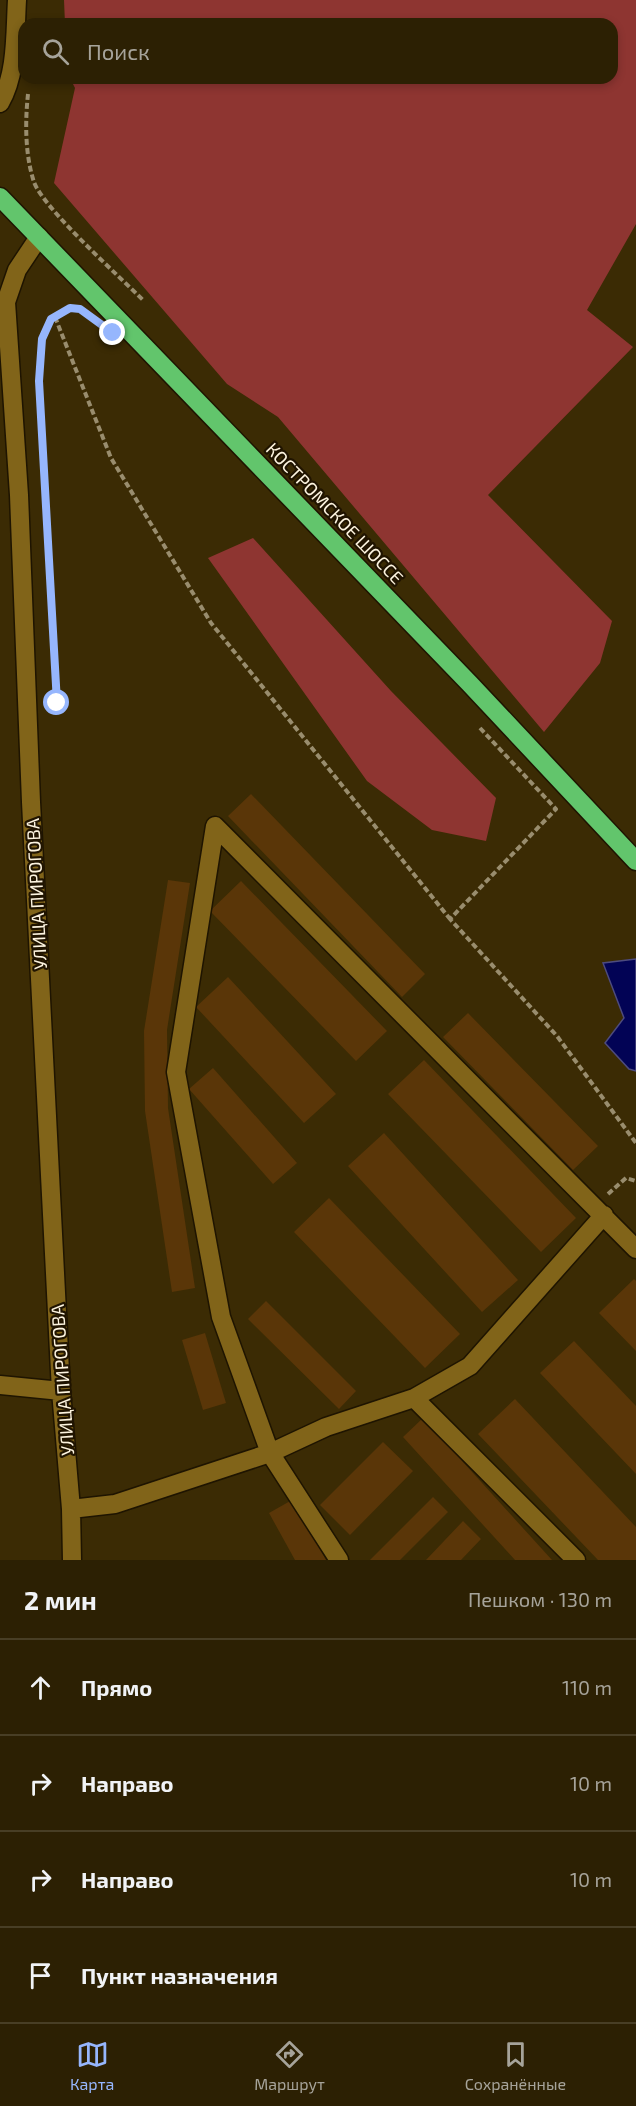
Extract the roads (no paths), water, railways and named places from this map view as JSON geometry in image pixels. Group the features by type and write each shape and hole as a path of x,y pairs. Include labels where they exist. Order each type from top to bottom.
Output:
{"highway":[{"name":"КОСТРОМСКОЕ ШОССЕ","path":"0,197 470,684 636,861"}],"street":[{"path":"0,103 6,93 11,72 17,0"},
{"name":"УЛИЦА ПИРОГОВА","path":"39,237 17,270 6,302 19,495 31,802 72,1560"},
{"path":"339,1560 270,1453 221,1317 176,1072 215,826 636,1249"},
{"path":"71,1509 115,1504 270,1453 326,1427 414,1398 470,1366 603,1215"},
{"path":"0,1385 62,1391"},
{"path":"414,1398 576,1560"}]}
